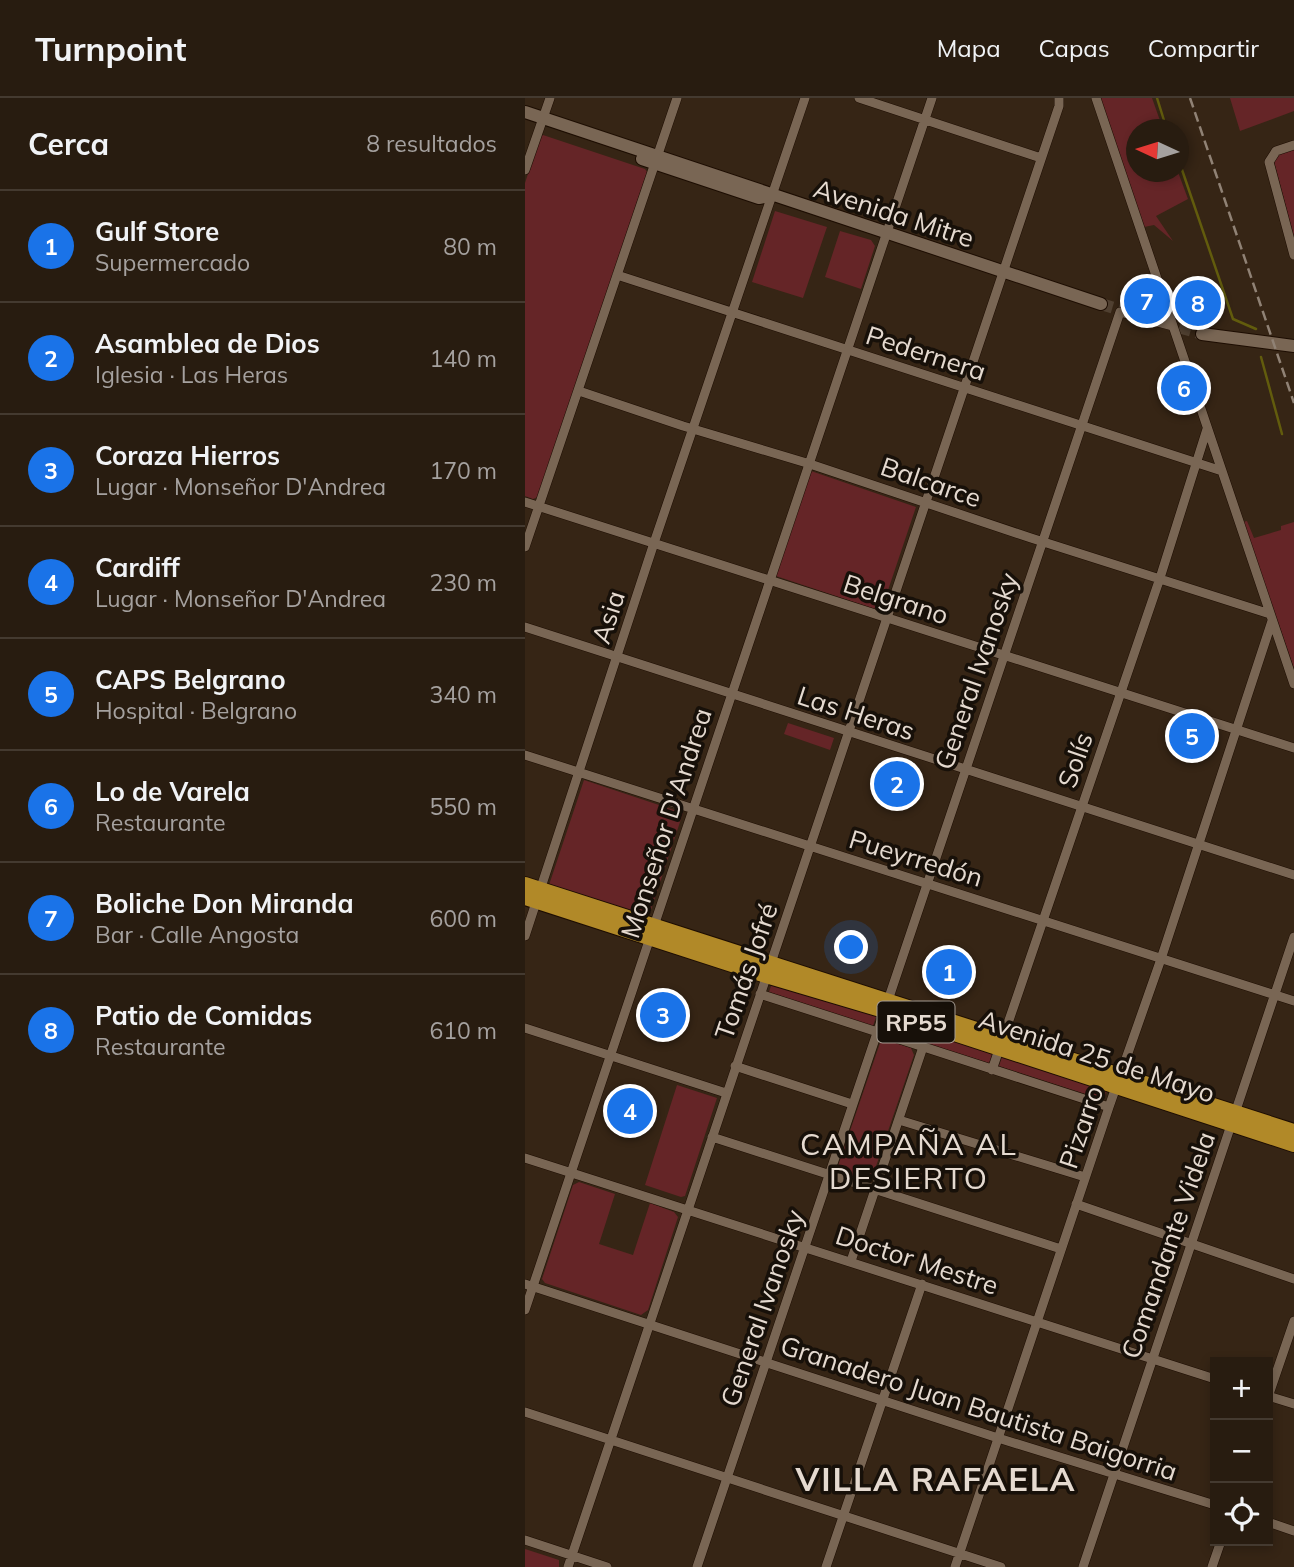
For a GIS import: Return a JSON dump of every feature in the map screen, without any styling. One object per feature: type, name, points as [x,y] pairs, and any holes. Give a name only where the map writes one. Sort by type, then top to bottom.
[{"type":"main road","name":"Avenida Mitre","points":[[525,112],[542,122],[657,160],[762,189],[772,196],[1101,304]]},
{"type":"main road","name":"Avenida Mitre","points":[[525,121],[542,122]]},
{"type":"main road","points":[[1202,334],[1294,346]]},
{"type":"main road","name":"Avenida 25 de Mayo","points":[[525,884],[534,896],[1119,1081],[1233,1119],[1294,1145]]},
{"type":"main road","name":"Avenida 25 de Mayo","points":[[1233,1119],[1294,1131]]},
{"type":"street","points":[[525,170],[550,98]]},
{"type":"street","points":[[525,547],[677,98]]},
{"type":"street","name":"Asia","points":[[525,936],[534,896],[578,773],[805,98]]},
{"type":"street","points":[[859,98],[1041,159]]},
{"type":"street","name":"Monseñor D'Andrea","points":[[525,1310],[529,1286],[611,1056],[933,98]]},
{"type":"street","name":"Tomás Jofré","points":[[568,1567],[1059,106],[1059,98]]},
{"type":"street","points":[[1096,98],[1294,684]]},
{"type":"street","points":[[1294,145],[1272,155],[1270,170],[1294,255]]},
{"type":"street","name":"Pedernera","points":[[617,275],[1222,471]]},
{"type":"street","name":"General Ivanosky","points":[[697,1567],[1120,312],[1172,326]]},
{"type":"street","name":"Balcarce","points":[[579,391],[1160,578],[1271,617]]},
{"type":"street","name":"Solís","points":[[992,1069],[1160,578],[1207,429]]},
{"type":"street","name":"Belgrano","points":[[525,502],[1294,748]]},
{"type":"street","name":"Pizarro","points":[[955,1567],[1108,1107],[1161,959],[1271,617]]},
{"type":"street","name":"Las Heras","points":[[525,626],[1294,876]]},
{"type":"street","name":"Pueyrredón","points":[[525,755],[1294,1001]]},
{"type":"street","name":"Comandante Videla","points":[[1083,1567],[1294,937]]},
{"type":"street","points":[[760,994],[1108,1107]]},
{"type":"street","points":[[525,1028],[726,1093]]},
{"type":"street","points":[[851,1261],[923,1047]]},
{"type":"street","points":[[735,1066],[852,1104]]},
{"type":"street","points":[[899,1120],[1085,1177]]},
{"type":"street","points":[[712,1138],[1062,1249]]},
{"type":"street","name":"Doctor Mestre","points":[[525,1158],[1210,1377]]},
{"type":"street","points":[[1076,1204],[1294,1279]]},
{"type":"street","points":[[826,1567],[922,1284]]},
{"type":"street","name":"Granadero Juan Bautista Baigorria","points":[[529,1286],[1113,1475],[1210,1504]]},
{"type":"street","points":[[1273,1382],[1294,1321]]},
{"type":"street","points":[[1273,1398],[1294,1404]]},
{"type":"street","points":[[525,1412],[1001,1567]]},
{"type":"street","points":[[1273,1524],[1294,1531]]},
{"type":"street","points":[[525,1540],[607,1567]]},
{"type":"street","points":[[1212,1567],[1219,1546]]},
{"type":"shaded area","points":[[1099,98],[1152,98],[1159,119],[1126,119],[1126,175]]},
{"type":"shaded area","points":[[1230,98],[1294,98],[1294,111],[1240,131]]},
{"type":"shaded area","points":[[543,135],[645,169],[647,172],[538,497],[533,499],[525,496],[525,183],[540,137]]},
{"type":"shaded area","points":[[1294,149],[1294,237],[1274,161],[1277,154]]},
{"type":"shaded area","points":[[1128,182],[1182,182],[1188,199],[1156,216],[1173,241],[1154,225],[1144,227]]},
{"type":"shaded area","points":[[775,211],[827,227],[803,298],[752,282]]},
{"type":"shaded area","points":[[840,231],[871,240],[875,246],[861,289],[825,277]]},
{"type":"shaded area","points":[[811,471],[916,507],[881,611],[776,576]]},
{"type":"shaded area","points":[[1247,521],[1254,538],[1281,530],[1281,526],[1294,522],[1294,668],[1243,522]]},
{"type":"shaded area","points":[[788,723],[834,738],[830,750],[784,734]]},
{"type":"shaded area","points":[[584,780],[683,813],[648,919],[549,885]]},
{"type":"shaded area","points":[[773,980],[877,1014],[873,1026],[769,992]]},
{"type":"shaded area","points":[[889,1017],[993,1051],[989,1063],[885,1030]]},
{"type":"shaded area","points":[[887,1040],[911,1048],[914,1055],[872,1178],[864,1180],[842,1172],[838,1166],[880,1043]]},
{"type":"shaded area","points":[[1003,1054],[1108,1087],[1104,1100],[999,1066]]},
{"type":"shaded area","points":[[677,1085],[717,1098],[685,1196],[681,1197],[645,1185]]},
{"type":"shaded area","points":[[579,1182],[615,1194],[599,1244],[633,1255],[650,1203],[674,1212],[678,1217],[648,1310],[641,1315],[545,1283],[542,1279],[573,1185]]},
{"type":"shaded area","points":[[525,1549],[559,1560],[559,1567],[525,1567]]},
{"type":"waterway","points":[[1157,98],[1164,119]]},
{"type":"waterway","points":[[1186,182],[1233,319],[1256,329]]},
{"type":"waterway","points":[[1261,357],[1282,434]]},
{"type":"tunnel","points":[[1101,304],[1131,313]]},
{"type":"tunnel","points":[[1162,322],[1202,334]]},
{"type":"railway","points":[[1190,98],[1294,403]]},
{"type":"place","name":"Boliche Don Miranda","points":[[1147,301]]},
{"type":"place","name":"Patio de Comidas","points":[[1198,303]]},
{"type":"place","name":"Lo de Varela","points":[[1184,388]]},
{"type":"place","name":"CAPS Belgrano","points":[[1192,736]]},
{"type":"place","name":"Asamblea de Dios","points":[[897,784]]},
{"type":"place","name":"Gulf Store","points":[[949,972]]},
{"type":"place","name":"Coraza Hierros","points":[[663,1015]]},
{"type":"place","name":"Cardiff","points":[[630,1111]]},
{"type":"district","name":"CAMPAÑA AL DESIERTO","points":[[909,1161]]},
{"type":"district","name":"VILLA RAFAELA","points":[[936,1478]]}]
